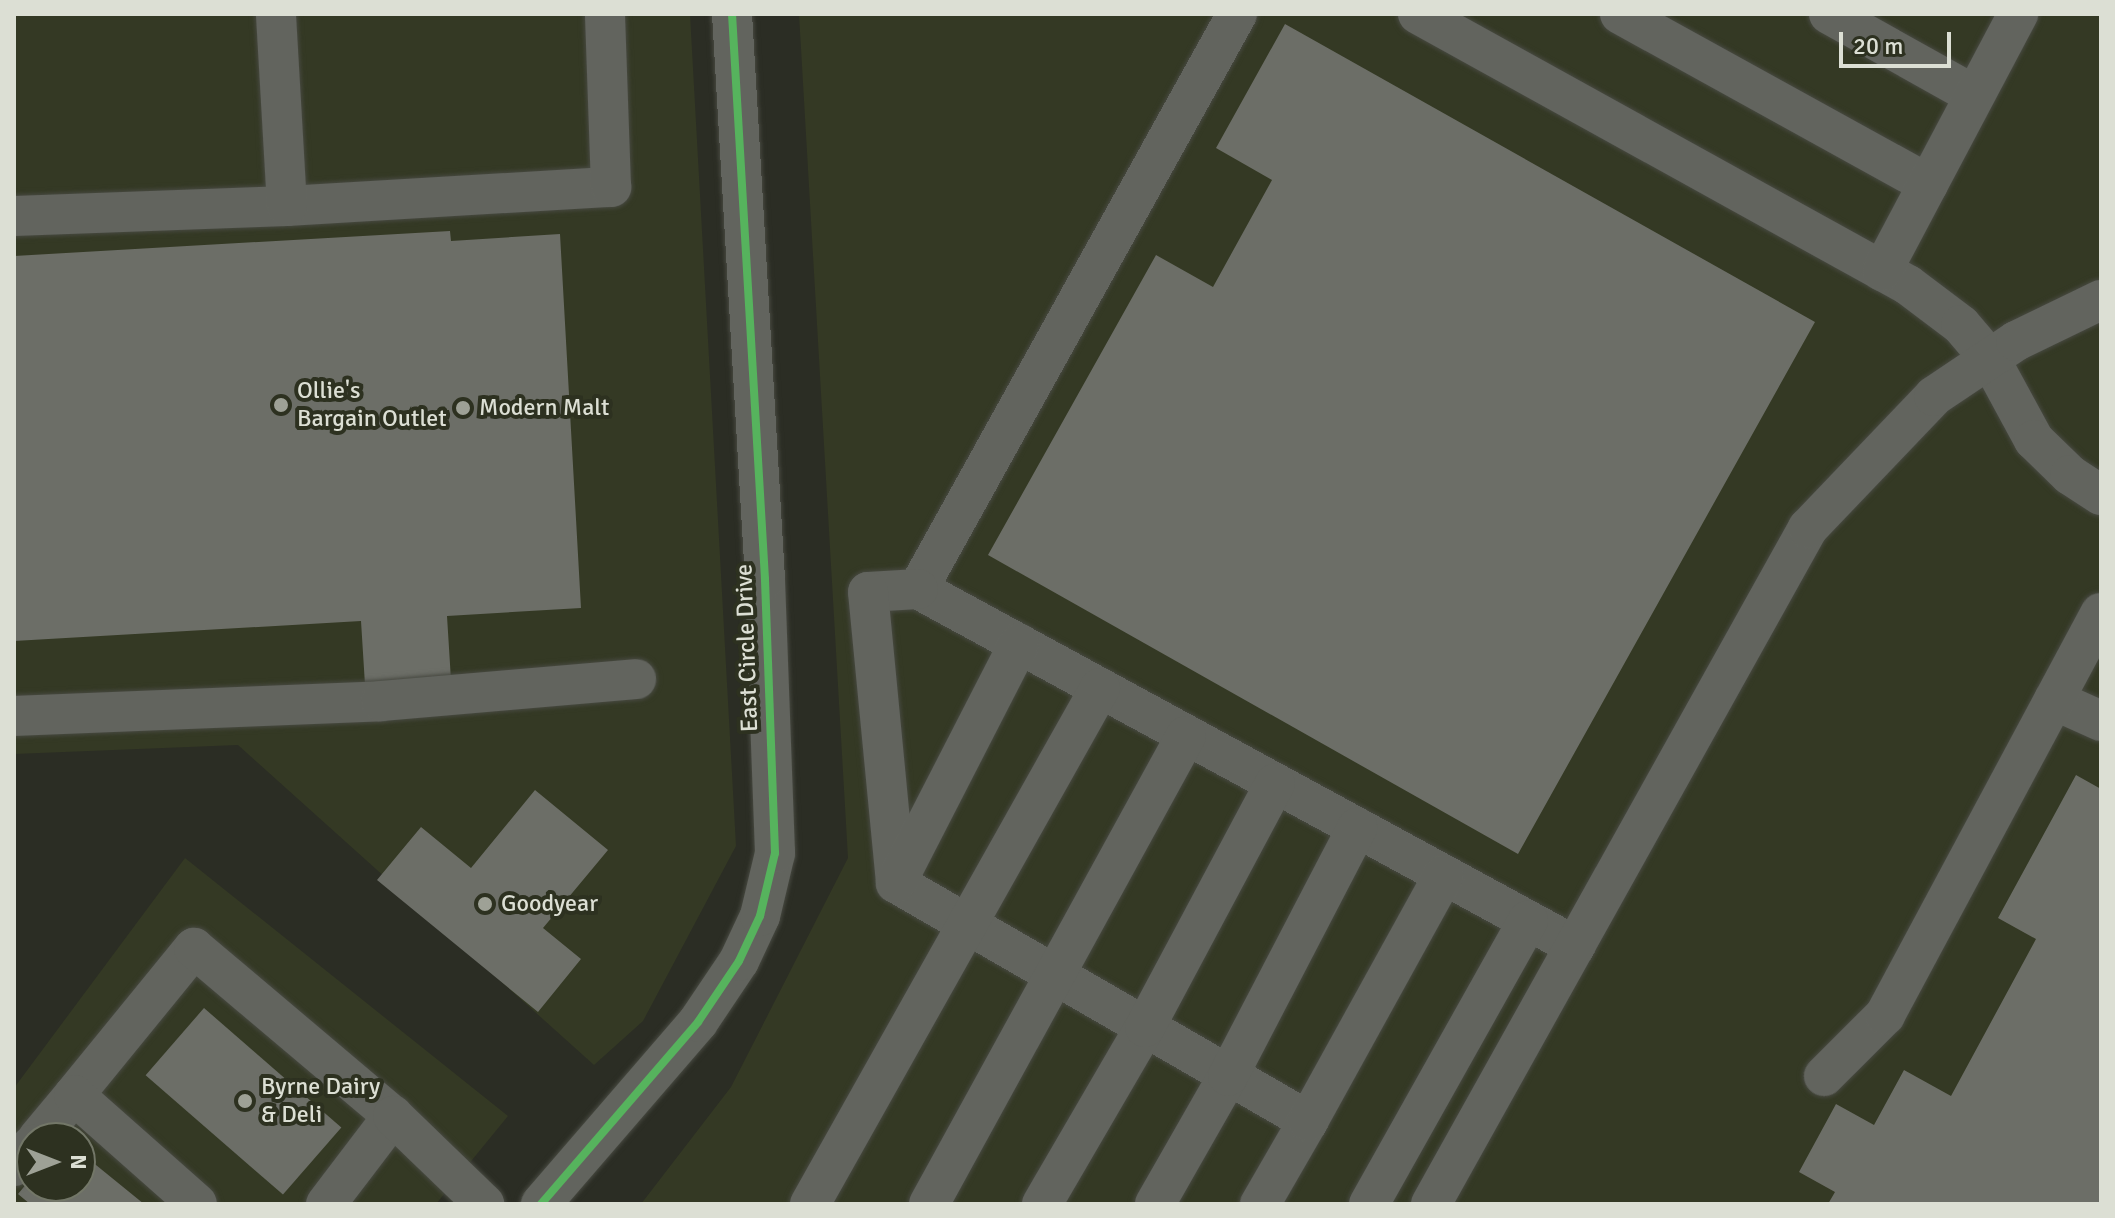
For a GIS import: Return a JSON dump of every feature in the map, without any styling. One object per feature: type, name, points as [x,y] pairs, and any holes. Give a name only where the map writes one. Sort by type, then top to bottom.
[{"type":"street","points":[[276,14],[287,206]]},
{"type":"street","points":[[14,216],[287,206],[611,187],[605,14]]},
{"type":"street","name":"East Circle Drive","points":[[541,1204],[698,1022],[739,961],[760,916],[775,853],[765,579],[732,14]]},
{"type":"street","points":[[918,589],[1237,14]]},
{"type":"street","points":[[1418,14],[1882,271],[1961,325],[1990,359],[2034,440],[2070,475],[2101,495]]},
{"type":"street","points":[[1620,14],[1928,184]]},
{"type":"street","points":[[1829,14],[1974,95]]},
{"type":"street","points":[[1882,271],[2018,14]]},
{"type":"street","points":[[1431,1204],[1808,528],[1934,396],[1990,359],[2101,300]]},
{"type":"street","points":[[896,883],[868,592],[918,589],[1575,946]]},
{"type":"street","points":[[1824,1076],[1885,1015],[2101,613]]},
{"type":"street","points":[[896,883],[1019,644]]},
{"type":"street","points":[[14,716],[381,701],[636,679]]},
{"type":"street","points":[[810,1204],[970,926],[1100,688]]},
{"type":"street","points":[[2054,700],[2101,721]]},
{"type":"street","points":[[929,1204],[1186,736]]},
{"type":"street","points":[[1042,1204],[1145,1027],[1275,784]]},
{"type":"street","points":[[1155,1204],[1228,1076],[1357,828]]},
{"type":"street","points":[[1260,1204],[1444,875]]},
{"type":"street","points":[[896,883],[1308,1121]]},
{"type":"street","points":[[1369,1204],[1528,921]]},
{"type":"street","points":[[51,1122],[194,948],[393,1116],[484,1204]]},
{"type":"street","points":[[74,1095],[197,1204]]},
{"type":"street","points":[[326,1204],[393,1116]]},
{"type":"shaded area","points":[[14,14],[690,14],[736,846],[643,1021],[594,1065],[238,745],[14,754]]},
{"type":"shaded area","points":[[799,14],[2101,14],[2101,1204],[641,1204],[731,1087],[848,858]]},
{"type":"shaded area","points":[[185,858],[508,1116],[436,1204],[14,1204],[14,1088]]},
{"type":"building","points":[[1285,24],[1815,322],[1518,854],[988,555],[1156,255],[1213,287],[1272,180],[1216,148]]},
{"type":"building","points":[[450,231],[451,241],[560,234],[581,608],[447,616],[451,680],[365,685],[361,621],[14,641],[14,256]]},
{"type":"building","points":[[2076,775],[2101,789],[2101,1204],[1828,1204],[1835,1192],[1799,1172],[1836,1104],[1874,1125],[1904,1070],[1951,1096],[2036,939],[1998,918]]},
{"type":"building","name":"Goodyear","points":[[535,790],[608,850],[543,928],[581,959],[538,1012],[377,880],[421,827],[471,868]]},
{"type":"building","name":"Byrne Dairy & Deli","points":[[204,1008],[341,1127],[283,1195],[146,1075]]},
{"type":"building","points":[[96,1165],[144,1204],[28,1202],[96,1202]]},
{"type":"cycle path","points":[[541,1204],[698,1022],[739,961],[760,916],[775,853],[765,579],[732,14]]},
{"type":"place","name":"Ollie's Bargain Outlet","points":[[281,405]]},
{"type":"place","name":"Modern Malt","points":[[463,408]]},
{"type":"place","name":"Goodyear","points":[[485,904]]},
{"type":"place","name":"Byrne Dairy & Deli","points":[[245,1101]]}]
